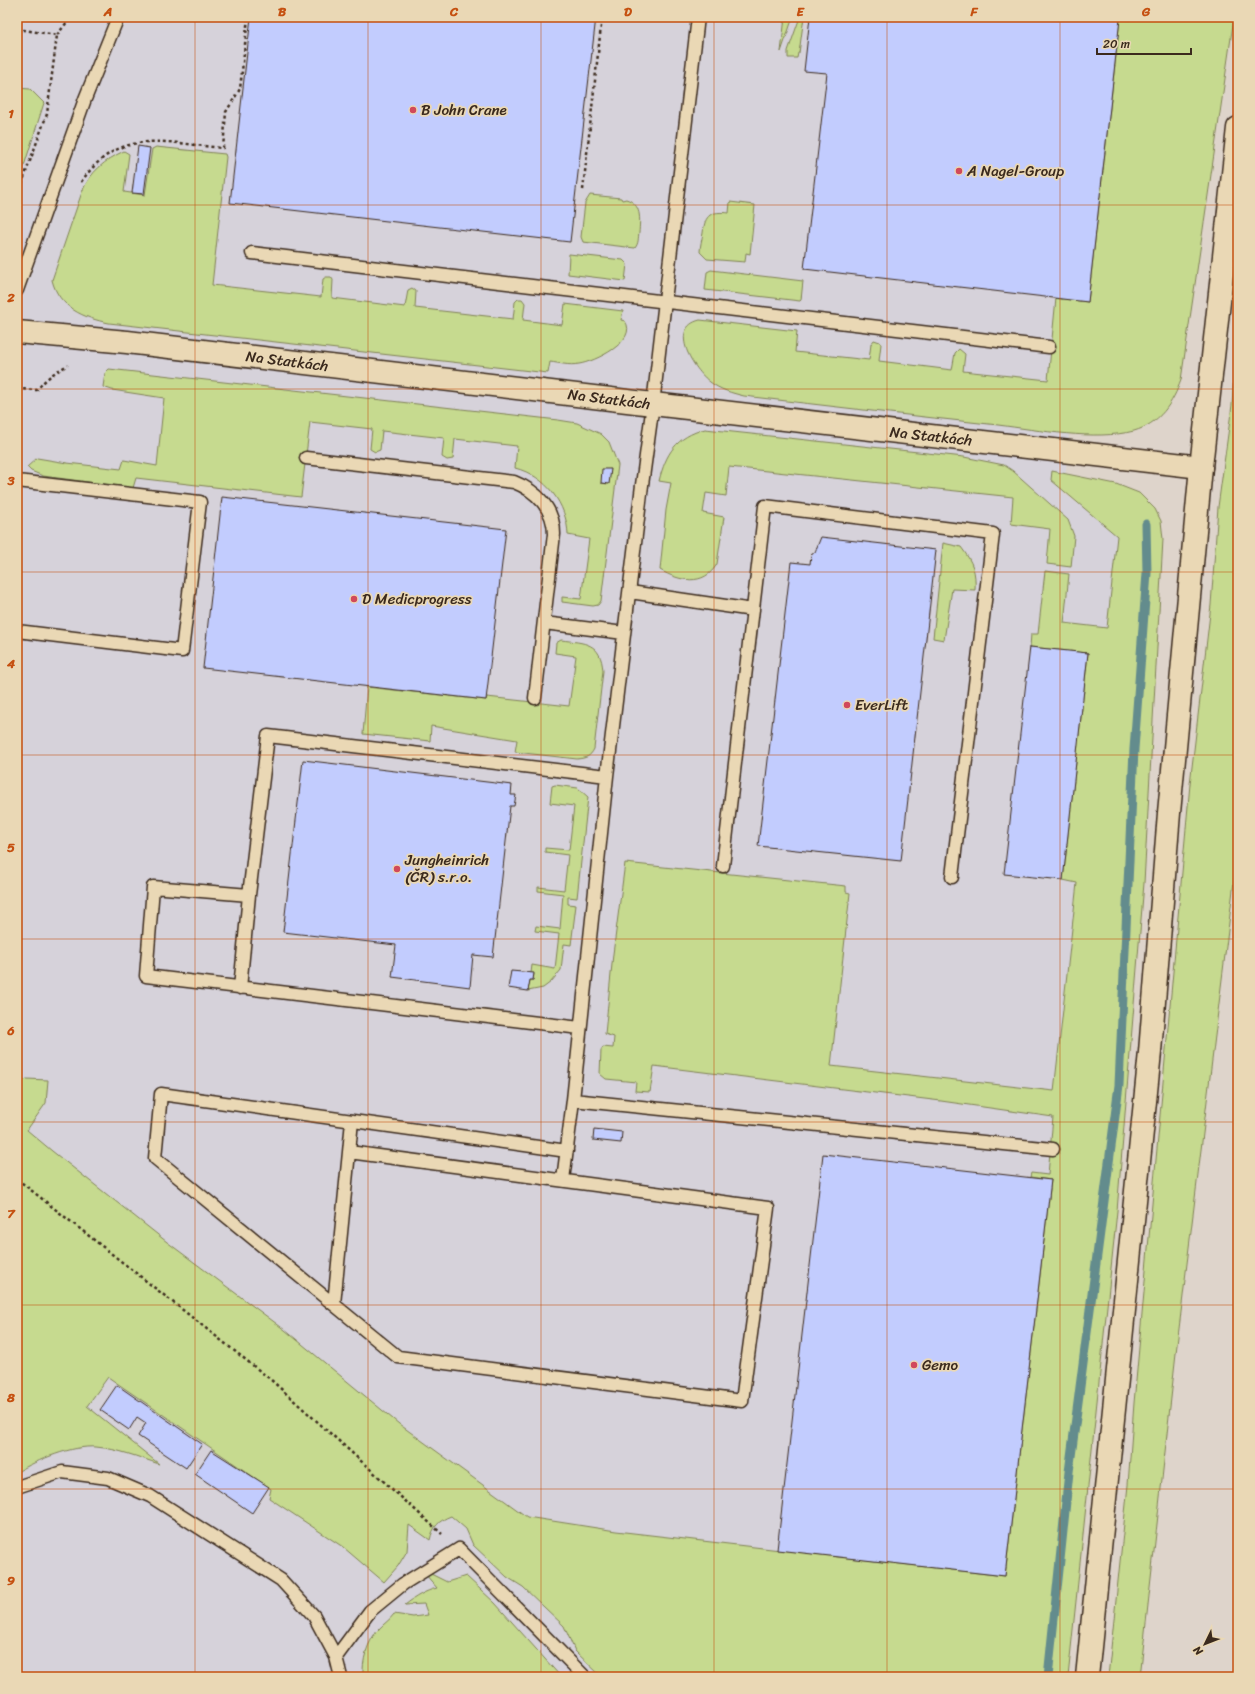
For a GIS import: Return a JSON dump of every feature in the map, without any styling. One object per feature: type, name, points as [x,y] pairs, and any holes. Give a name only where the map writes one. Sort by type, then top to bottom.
[{"type":"main road","points":[[1087,1677],[1150,1052],[1169,813],[1201,466],[1238,128]]},
{"type":"main road","name":"Na Statkách","points":[[17,332],[127,342],[653,404],[1201,466]]},
{"type":"lane","points":[[17,290],[85,99],[118,17]]},
{"type":"lane","points":[[563,1180],[573,1100],[607,776],[653,404],[698,17]]},
{"type":"lane","points":[[252,253],[1049,347]]},
{"type":"lane","points":[[306,458],[514,482],[531,490],[538,497],[551,514],[554,530],[535,698]]},
{"type":"lane","points":[[17,481],[200,502],[182,651],[17,631]]},
{"type":"lane","points":[[724,866],[765,506],[993,534],[952,877]]},
{"type":"lane","points":[[630,592],[753,610]]},
{"type":"lane","points":[[544,623],[624,632]]},
{"type":"lane","points":[[240,988],[248,895],[268,736],[607,776]]},
{"type":"lane","points":[[248,895],[153,887],[146,976],[580,1028]]},
{"type":"lane","points":[[349,1152],[768,1208],[742,1400],[398,1357],[155,1158],[161,1094],[567,1151]]},
{"type":"lane","points":[[573,1100],[1053,1149]]},
{"type":"lane","points":[[334,1304],[352,1121]]},
{"type":"lane","points":[[17,1487],[62,1472],[108,1478],[150,1496],[281,1580],[314,1616],[336,1657],[341,1677]]},
{"type":"lane","points":[[336,1657],[370,1611],[404,1584],[459,1549],[585,1677]]},
{"type":"path","points":[[17,197],[47,114],[57,35],[71,17]]},
{"type":"path","points":[[78,188],[90,169],[103,157],[116,149],[129,144],[144,142],[224,148],[226,112],[240,89],[248,17]]},
{"type":"path","points":[[583,190],[602,17]]},
{"type":"path","points":[[17,29],[57,35]]},
{"type":"path","points":[[17,389],[37,390]]},
{"type":"path","points":[[17,1179],[270,1379],[459,1549]]},
{"type":"shaded area","points":[[17,17],[1159,17],[1069,403],[1069,433],[1064,493],[1120,535],[1035,1677],[17,1677]]},
{"type":"green space","points":[[785,17],[793,17],[781,52]]},
{"type":"green space","points":[[800,17],[804,17],[799,53],[797,58],[788,58],[788,51]]},
{"type":"green space","points":[[1131,17],[1234,17],[1181,380],[1174,397],[1158,418],[1143,428],[1119,434],[1066,434],[744,396],[718,387],[710,382],[697,368],[691,359],[684,340],[685,331],[690,324],[700,320],[797,331],[795,352],[869,360],[871,344],[874,340],[880,342],[881,344],[879,361],[952,370],[955,353],[959,349],[965,354],[963,371],[1048,380],[1056,298],[1088,302],[1120,19],[1130,20]]},
{"type":"green space","points":[[17,88],[30,89],[44,103],[17,188]]},
{"type":"green space","points":[[156,147],[225,154],[226,157],[212,285],[321,297],[323,279],[326,277],[331,277],[333,280],[332,298],[405,307],[408,290],[412,288],[416,291],[415,308],[513,319],[515,302],[518,299],[522,299],[525,303],[523,320],[562,325],[565,304],[623,311],[621,320],[625,321],[628,329],[626,336],[621,343],[604,355],[586,362],[572,365],[550,362],[548,373],[109,323],[82,315],[67,305],[60,298],[55,290],[52,280],[85,185],[99,167],[124,151],[129,154],[124,192],[145,195],[152,149]]},
{"type":"green space","points":[[590,195],[621,198],[622,200],[626,199],[635,204],[639,213],[640,222],[638,240],[635,248],[583,242],[581,237],[585,203]]},
{"type":"green space","points":[[730,202],[755,205],[750,254],[746,253],[745,262],[707,259],[700,252],[707,218],[713,213],[729,213]]},
{"type":"green space","points":[[569,254],[623,260],[627,264],[625,281],[568,274]]},
{"type":"green space","points":[[711,270],[803,281],[801,300],[705,290],[707,272]]},
{"type":"green space","points":[[1236,344],[1238,345],[1238,849],[1176,1353],[1140,1677],[1108,1677],[1128,1485],[1134,1403],[1190,784],[1211,605],[1218,507],[1232,405]]},
{"type":"green space","points":[[109,369],[558,420],[577,423],[601,434],[609,442],[618,465],[601,601],[598,605],[593,606],[562,602],[562,597],[581,599],[589,539],[568,535],[564,513],[553,493],[536,477],[515,468],[517,446],[455,439],[453,459],[447,460],[442,457],[444,438],[382,431],[380,450],[375,452],[370,449],[372,429],[310,422],[301,497],[136,478],[133,488],[43,476],[31,471],[27,467],[37,458],[121,469],[124,460],[157,466],[164,398],[112,390],[103,387],[105,373]]},
{"type":"green space","points":[[705,429],[964,457],[1004,465],[1013,471],[1068,520],[1074,536],[1071,567],[1047,564],[1050,529],[1011,524],[1013,497],[729,467],[726,496],[706,493],[703,513],[724,517],[717,564],[712,571],[698,579],[683,579],[667,574],[660,570],[666,510],[671,483],[659,481],[665,462],[674,448],[695,432]]},
{"type":"green space","points":[[1052,471],[1116,484],[1139,493],[1155,509],[1161,521],[1163,539],[1144,883],[1117,1211],[1068,1677],[602,1677],[575,1651],[564,1626],[523,1587],[507,1577],[473,1545],[466,1529],[451,1516],[437,1525],[430,1540],[409,1525],[407,1551],[398,1566],[384,1582],[343,1547],[269,1498],[271,1489],[108,1377],[87,1406],[159,1464],[112,1450],[87,1447],[55,1454],[17,1472],[17,1083],[27,1079],[48,1080],[46,1103],[27,1130],[167,1242],[285,1330],[399,1424],[527,1517],[616,1531],[1005,1576],[1051,1180],[1030,1177],[1031,1173],[1048,1175],[1053,1117],[941,1101],[654,1066],[650,1092],[635,1091],[636,1082],[606,1079],[600,1074],[601,1050],[603,1047],[613,1048],[614,1037],[605,1034],[613,954],[625,863],[846,886],[846,892],[850,893],[831,1066],[1054,1091],[1077,883],[1063,880],[1088,653],[1030,647],[1031,634],[1038,634],[1045,571],[1069,574],[1064,623],[1107,628],[1117,536],[1051,480]]},
{"type":"green space","points":[[943,543],[961,547],[973,567],[975,583],[975,590],[952,589],[944,640],[933,638]]},
{"type":"green space","points":[[561,640],[584,643],[590,646],[599,654],[602,661],[603,671],[594,749],[587,757],[577,759],[515,752],[517,740],[431,726],[430,741],[363,734],[367,687],[486,700],[487,697],[569,706],[576,656],[555,653],[556,643]]},
{"type":"green space","points":[[555,785],[578,788],[588,797],[577,898],[568,897],[568,904],[576,905],[571,945],[564,944],[561,970],[551,982],[543,988],[528,991],[530,980],[533,980],[534,974],[531,973],[532,965],[555,969],[559,934],[535,931],[536,926],[560,929],[563,894],[538,891],[538,887],[564,890],[568,855],[545,852],[545,848],[569,850],[574,806],[550,803],[552,786]]},
{"type":"green space","points":[[427,1572],[447,1582],[466,1576],[495,1603],[561,1677],[363,1677],[364,1658],[368,1646],[378,1630],[394,1614],[413,1617],[428,1615],[424,1604],[405,1605],[420,1595],[437,1588],[426,1575]]},
{"type":"building","name":"B John Crane","points":[[251,17],[596,17],[570,242],[230,203]]},
{"type":"building","name":"A Nagel-Group","points":[[810,17],[1106,17],[1120,19],[1088,302],[804,269],[827,73],[804,71]]},
{"type":"building","points":[[138,146],[150,148],[144,194],[132,193]]},
{"type":"building","points":[[602,469],[611,469],[609,484],[601,483]]},
{"type":"building","name":"D Medicprogress","points":[[222,497],[506,529],[486,700],[203,668]]},
{"type":"building","name":"EverLift","points":[[821,537],[936,550],[901,861],[758,846],[791,562],[810,564],[811,555],[815,552]]},
{"type":"building","points":[[1030,647],[1088,653],[1063,880],[1004,874]]},
{"type":"building","name":"Jungheinrich (ČR) s.r.o.","points":[[303,760],[512,785],[511,795],[516,795],[514,806],[510,806],[493,957],[473,955],[470,987],[392,977],[396,945],[283,932]]},
{"type":"building","points":[[511,971],[534,973],[533,980],[530,980],[528,991],[508,988]]},
{"type":"building","points":[[594,1129],[622,1132],[621,1143],[593,1140]]},
{"type":"building","name":"Gemo","points":[[823,1154],[1051,1180],[1005,1576],[777,1550]]},
{"type":"building","points":[[117,1385],[202,1444],[186,1468],[138,1436],[146,1423],[137,1417],[129,1430],[100,1410]]},
{"type":"building","points":[[211,1450],[269,1487],[252,1513],[195,1474]]},
{"type":"waterway","points":[[1048,1677],[1069,1472],[1119,1085],[1134,749],[1147,573],[1146,524]]},
{"type":"place","name":"B John Crane","points":[[413,110]]},
{"type":"place","name":"A Nagel-Group","points":[[959,171]]},
{"type":"place","name":"D Medicprogress","points":[[354,599]]},
{"type":"place","name":"EverLift","points":[[847,705]]},
{"type":"place","name":"Jungheinrich (ČR) s.r.o.","points":[[397,869]]},
{"type":"place","name":"Gemo","points":[[914,1365]]}]
